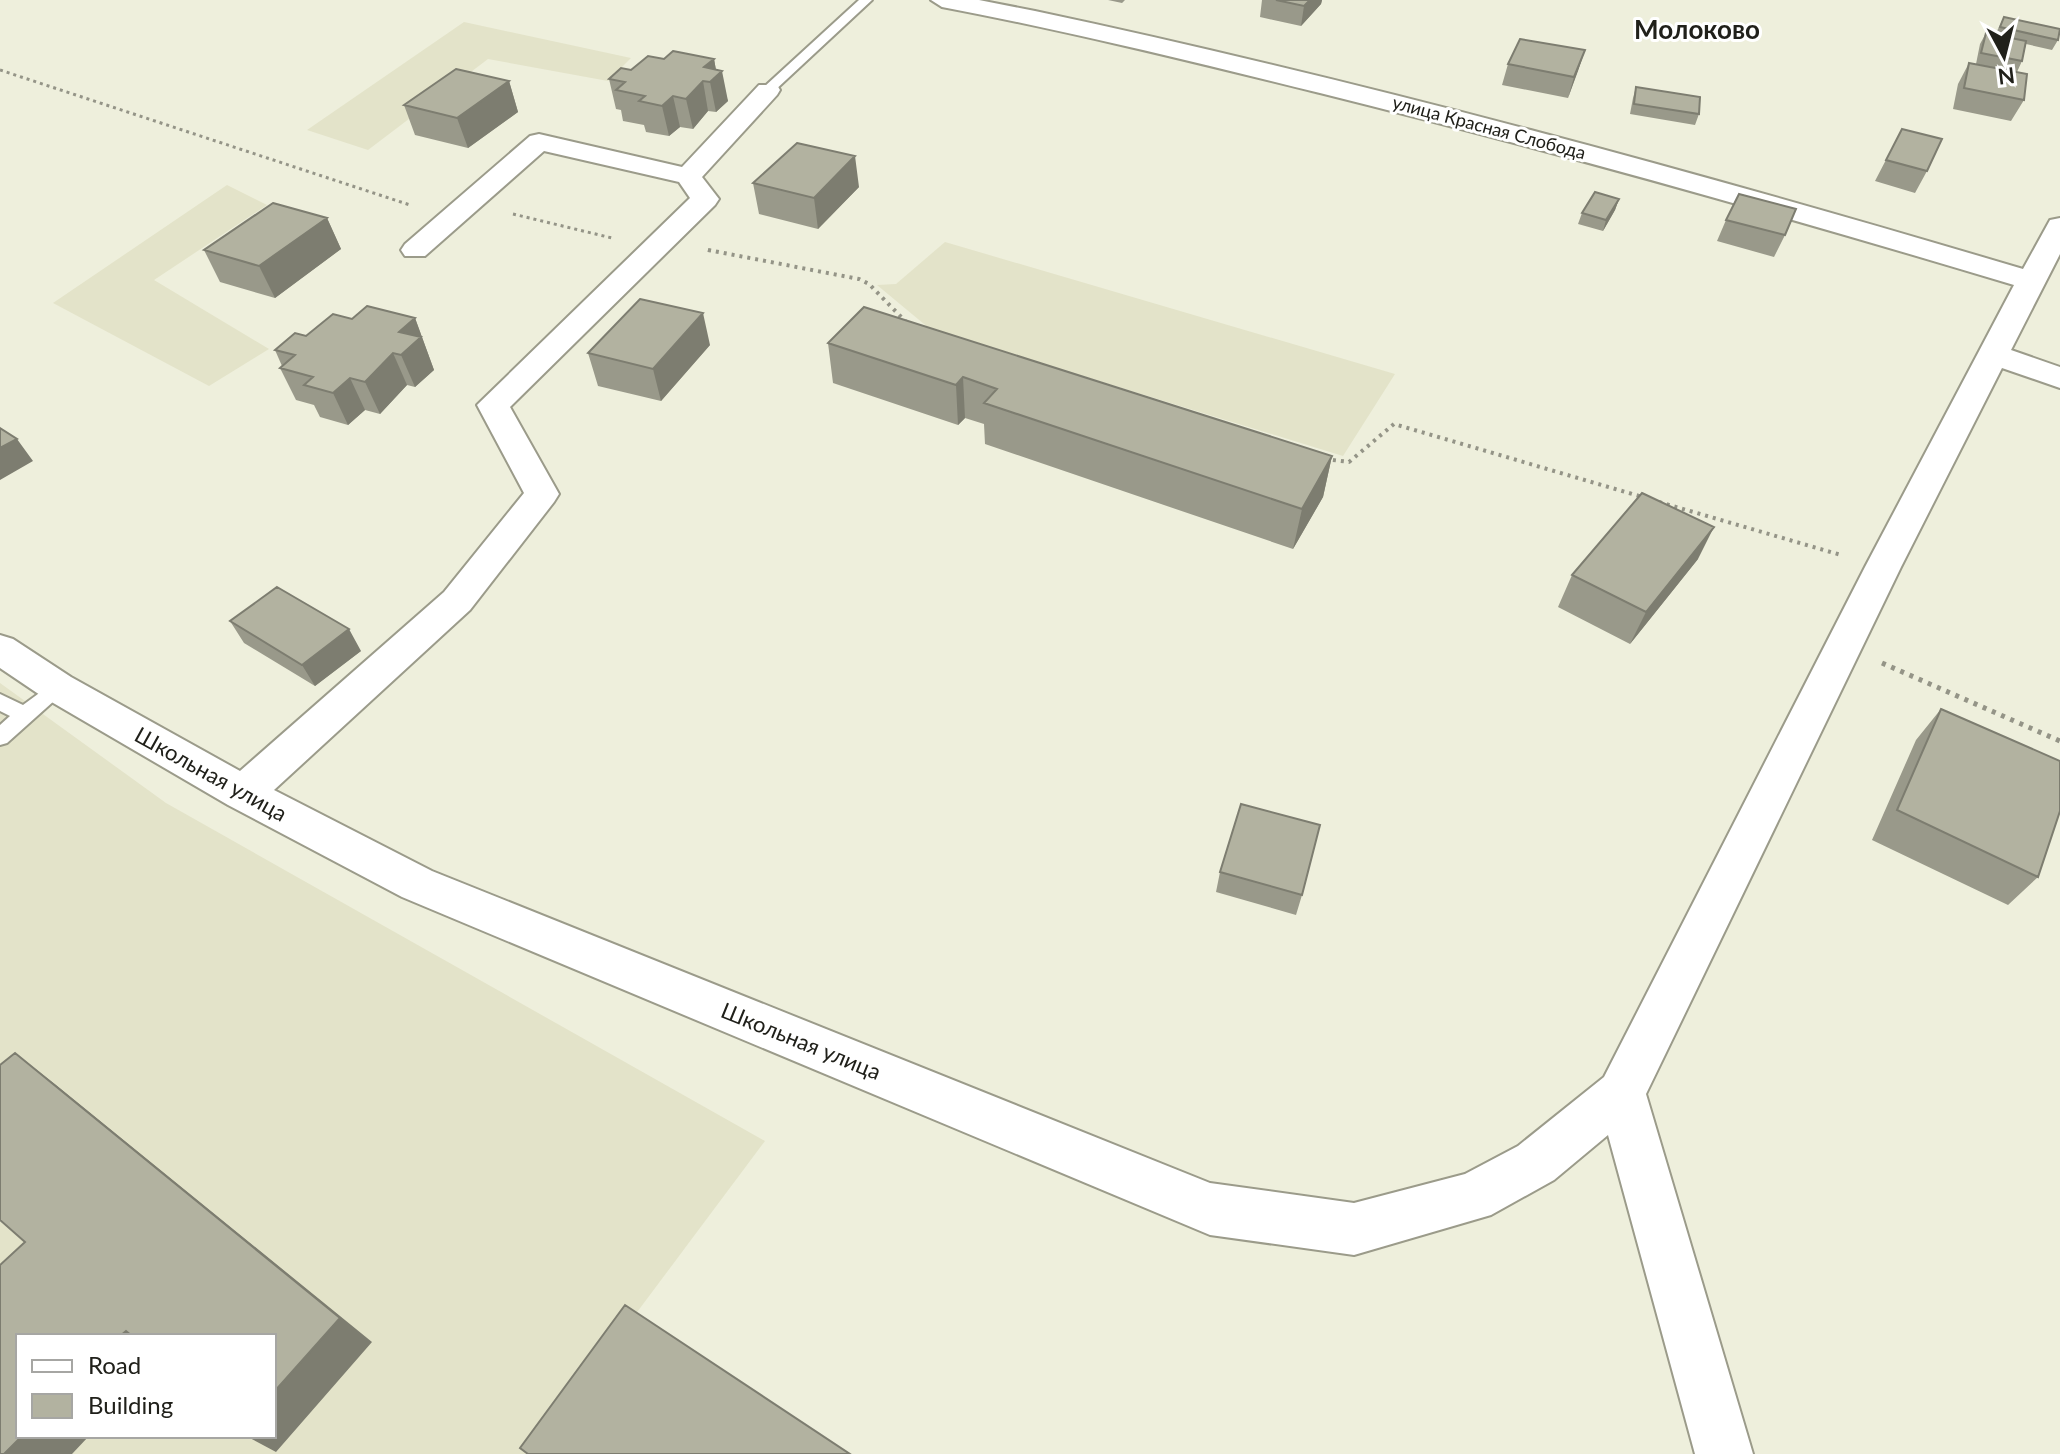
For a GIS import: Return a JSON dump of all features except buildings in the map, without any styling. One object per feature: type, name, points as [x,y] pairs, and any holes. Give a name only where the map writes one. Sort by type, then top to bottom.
[{"type":"street","name":"улица Красная Слобода","points":[[942,0],[972,2],[1480,124],[1890,238],[2031,281]]},
{"type":"street","points":[[688,176],[768,90]]},
{"type":"street","points":[[243,793],[457,601],[542,494],[493,405],[705,199],[688,176],[539,142],[415,250]]},
{"type":"street","points":[[1724,1454],[1621,1093],[1883,567],[1996,355],[2060,226]]},
{"type":"street","points":[[1996,355],[2060,378]]},
{"type":"street","name":"Школьная улица","points":[[0,649],[41,701],[243,793],[417,884],[1210,1209],[1354,1229],[1473,1197],[1536,1163],[1621,1093]]},
{"type":"lane","points":[[768,90],[866,0]]},
{"type":"lane","points":[[0,702],[41,701]]},
{"type":"lane","points":[[0,737],[41,701]]},
{"type":"path","points":[[0,70],[460,211],[655,249],[708,250],[859,279],[869,284],[915,331]]},
{"type":"path","points":[[1324,458],[1349,462],[1394,424],[1883,567]]},
{"type":"path","points":[[1844,646],[2060,741]]},
{"type":"shaded area","points":[[464,22],[631,58],[608,81],[488,59],[368,150],[307,130]]},
{"type":"shaded area","points":[[227,185],[267,205],[154,280],[269,349],[209,386],[53,303]]},
{"type":"shaded area","points":[[945,242],[1395,374],[1343,456],[930,329],[877,285],[896,284]]},
{"type":"shaded area","points":[[0,683],[166,803],[765,1141],[531,1454],[0,1454]]},
{"type":"district","name":"Молоково","points":[[1697,30]]}]
